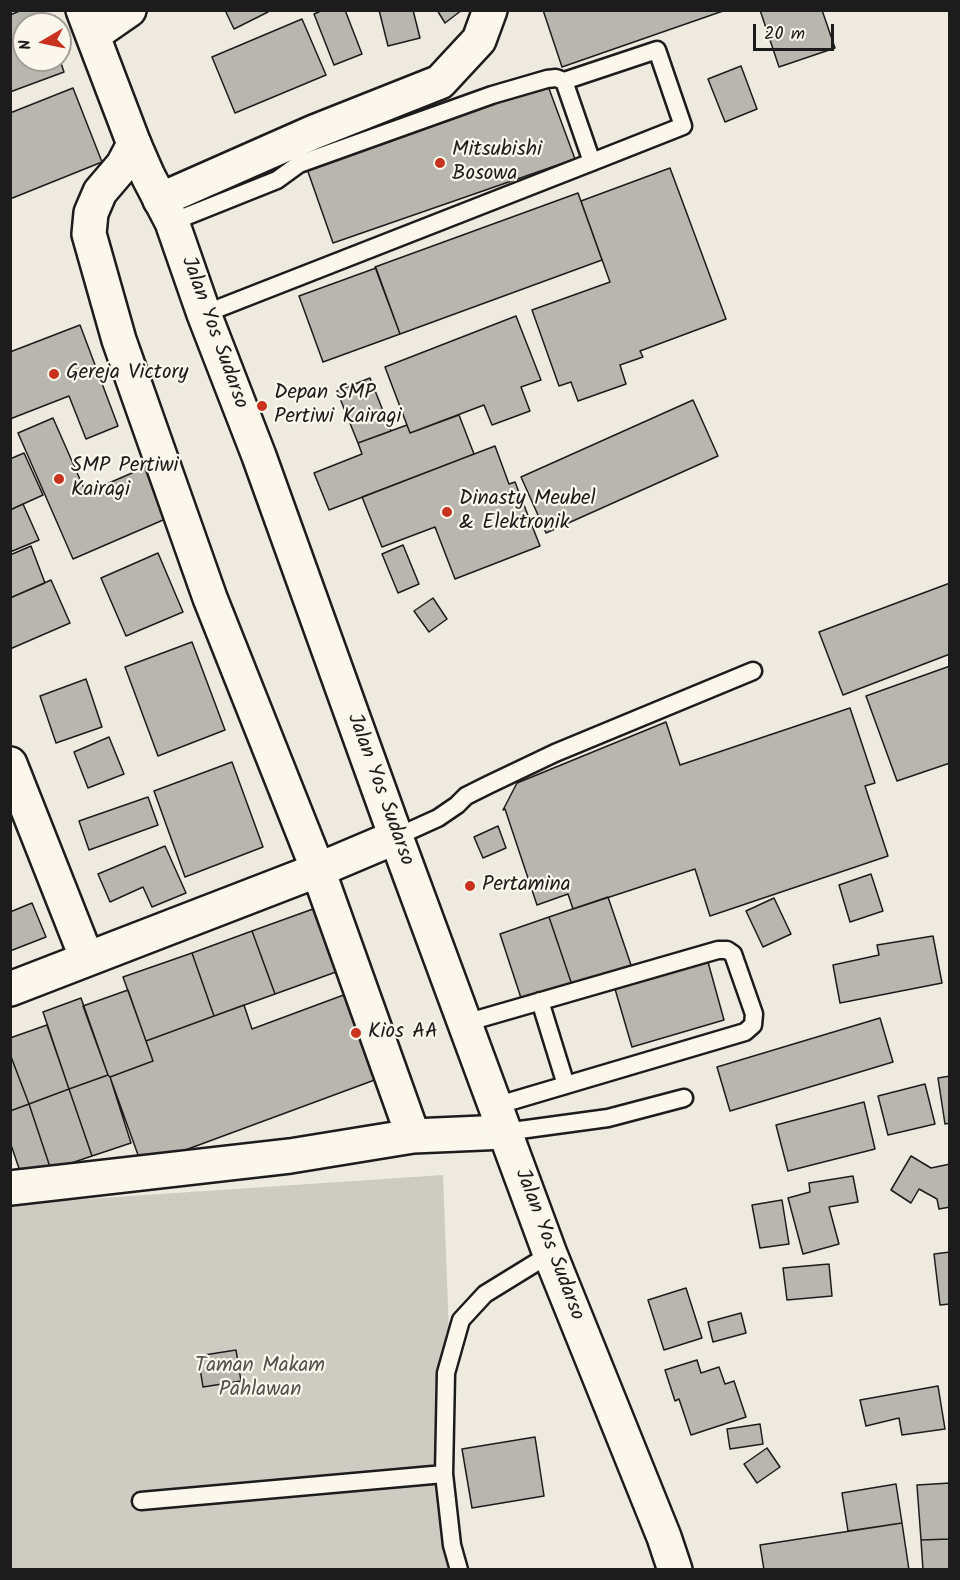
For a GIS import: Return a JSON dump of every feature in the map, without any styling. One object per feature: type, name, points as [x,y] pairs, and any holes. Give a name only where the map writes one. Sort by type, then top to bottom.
[{"type":"main road","points":[[88,23],[129,10]]},
{"type":"main road","points":[[166,211],[314,132],[440,82],[480,40],[490,10]]},
{"type":"main road","name":"Jalan Yos Sudarso","points":[[88,23],[134,144],[166,211],[259,456],[396,837],[550,1254],[675,1569]]},
{"type":"main road","points":[[134,144],[123,165],[100,192],[91,213],[89,234],[118,340],[210,598],[318,870],[413,1136]]},
{"type":"main road","points":[[10,764],[87,959]]},
{"type":"main road","points":[[10,989],[318,870],[396,837]]},
{"type":"main road","points":[[10,1188],[290,1156],[500,1119]]},
{"type":"lane","points":[[166,211],[277,180],[299,164],[492,95],[547,79],[556,78],[564,81],[657,50],[683,126],[204,314]]},
{"type":"lane","points":[[564,81],[592,162]]},
{"type":"lane","points":[[396,837],[438,818],[466,796],[488,784],[753,671]]},
{"type":"lane","points":[[465,1023],[540,1001],[672,968],[718,950],[727,950],[733,954],[754,1014],[753,1025],[745,1032],[566,1085],[500,1119]]},
{"type":"lane","points":[[540,1001],[566,1085]]},
{"type":"lane","points":[[692,1029],[698,1046]]},
{"type":"lane","points":[[500,1119],[608,1118],[684,1098]]},
{"type":"lane","points":[[459,1569],[452,1545],[444,1474],[446,1372],[461,1320],[485,1294],[550,1254]]},
{"type":"lane","points":[[141,1501],[444,1474]]},
{"type":"green space","name":"Taman Makam Pahlawan","points":[[443,1175],[458,1569],[11,1570],[11,1204]]},
{"type":"building","points":[[41,10],[42,12],[17,12]]},
{"type":"building","points":[[225,10],[268,10],[268,12],[234,29]]},
{"type":"building","points":[[323,10],[345,10],[362,54],[334,65],[314,14]]},
{"type":"building","points":[[379,10],[413,10],[420,38],[388,46]]},
{"type":"building","points":[[437,10],[462,10],[445,23]]},
{"type":"building","points":[[543,10],[723,10],[723,11],[562,67]]},
{"type":"building","points":[[760,10],[822,10],[835,48],[779,67]]},
{"type":"building","points":[[12,14],[12,72],[64,72],[10,92],[10,15]]},
{"type":"building","points":[[302,19],[326,75],[235,113],[212,57]]},
{"type":"building","points":[[741,66],[757,109],[725,122],[708,79]]},
{"type":"building","name":"Mitsubishi Bosowa","points":[[548,86],[575,159],[333,243],[306,166]]},
{"type":"building","points":[[73,88],[102,162],[10,199],[10,113]]},
{"type":"building","points":[[670,168],[726,319],[640,351],[643,357],[620,365],[626,384],[578,401],[571,382],[559,386],[532,310],[610,282],[581,201]]},
{"type":"building","points":[[578,193],[602,260],[400,334],[375,267]]},
{"type":"building","points":[[376,268],[400,334],[323,362],[299,296]]},
{"type":"building","points":[[516,316],[541,380],[521,387],[530,411],[492,425],[484,405],[410,433],[385,367]]},
{"type":"building","name":"Gereja Victory","points":[[80,325],[118,426],[86,439],[69,396],[10,419],[10,352]]},
{"type":"building","points":[[370,378],[391,431],[358,443],[337,391]]},
{"type":"building","points":[[693,400],[718,456],[546,533],[521,477]]},
{"type":"building","points":[[459,415],[474,454],[329,510],[314,473],[362,454],[358,443],[407,425],[410,433]]},
{"type":"building","name":"SMP Pertiwi Kairagi","points":[[53,418],[86,493],[148,466],[170,517],[73,559],[18,433]]},
{"type":"building","name":"Dinasty Meubel & Elektronik","points":[[495,446],[509,484],[515,482],[540,546],[455,579],[435,527],[382,547],[362,497]]},
{"type":"building","points":[[24,453],[43,495],[10,510],[10,459]]},
{"type":"building","points":[[23,504],[39,540],[10,552],[10,510]]},
{"type":"building","points":[[403,545],[419,584],[398,593],[382,554]]},
{"type":"building","points":[[31,546],[45,583],[10,598],[10,555]]},
{"type":"building","points":[[158,553],[183,612],[126,636],[101,578]]},
{"type":"building","points":[[51,580],[70,623],[10,649],[10,598]]},
{"type":"building","points":[[950,583],[950,654],[843,695],[819,632]]},
{"type":"building","points":[[433,598],[447,619],[429,632],[414,611]]},
{"type":"building","points":[[192,642],[225,730],[158,756],[125,667]]},
{"type":"building","points":[[950,666],[950,763],[897,781],[866,696]]},
{"type":"building","points":[[86,679],[102,727],[56,743],[40,696]]},
{"type":"building","points":[[850,708],[875,783],[865,786],[888,856],[710,916],[695,869],[573,909],[568,894],[537,905],[505,809],[503,810],[517,783],[666,722],[680,765]]},
{"type":"building","points":[[109,737],[124,774],[88,788],[74,752]]},
{"type":"building","points":[[232,762],[263,847],[185,877],[154,791]]},
{"type":"building","points":[[148,797],[158,825],[89,850],[79,821]]},
{"type":"building","points":[[498,826],[506,848],[483,858],[474,837]]},
{"type":"building","points":[[165,846],[186,893],[152,907],[143,887],[110,902],[98,874]]},
{"type":"building","points":[[871,874],[883,911],[850,922],[839,885]]},
{"type":"building","points":[[608,897],[631,965],[572,985],[549,917]]},
{"type":"building","points":[[774,898],[791,934],[763,947],[746,911]]},
{"type":"building","points":[[32,903],[46,937],[10,951],[10,912]]},
{"type":"building","points":[[324,905],[347,968],[275,994],[252,931]]},
{"type":"building","points":[[549,917],[572,985],[522,1001],[500,934]]},
{"type":"building","points":[[252,931],[275,994],[214,1016],[192,953]]},
{"type":"building","points":[[933,936],[942,983],[840,1003],[833,965],[879,955],[877,945]]},
{"type":"building","points":[[192,953],[214,1016],[146,1041],[123,977]]},
{"type":"building","points":[[708,962],[724,1020],[632,1047],[615,989]]},
{"type":"building","points":[[128,990],[153,1061],[110,1077],[83,1006]]},
{"type":"building","points":[[349,993],[380,1078],[142,1166],[110,1077],[153,1061],[146,1041],[244,1005],[252,1029]]},
{"type":"building","points":[[81,998],[108,1075],[69,1089],[43,1012]]},
{"type":"building","points":[[880,1018],[893,1062],[730,1111],[717,1067]]},
{"type":"building","points":[[47,1025],[69,1089],[29,1104],[10,1054],[10,1038]]},
{"type":"building","points":[[10,1054],[29,1104],[10,1111]]},
{"type":"building","points":[[108,1075],[131,1143],[92,1156],[69,1089]]},
{"type":"building","points":[[950,1076],[950,1123],[945,1124],[938,1078]]},
{"type":"building","points":[[925,1084],[935,1124],[888,1135],[878,1096]]},
{"type":"building","points":[[69,1089],[92,1156],[51,1170],[29,1104]]},
{"type":"building","points":[[864,1102],[875,1149],[788,1171],[776,1125]]},
{"type":"building","points":[[29,1104],[51,1170],[23,1180],[10,1142],[10,1111]]},
{"type":"building","points":[[911,1156],[931,1168],[950,1164],[950,1207],[939,1209],[937,1199],[919,1189],[911,1203],[891,1190]]},
{"type":"building","points":[[853,1176],[858,1202],[829,1207],[839,1244],[803,1254],[788,1198],[810,1192],[809,1183]]},
{"type":"building","points":[[782,1200],[789,1244],[760,1248],[752,1205]]},
{"type":"building","points":[[950,1252],[950,1304],[940,1305],[934,1254]]},
{"type":"building","points":[[829,1264],[832,1296],[787,1300],[783,1268]]},
{"type":"building","points":[[686,1288],[702,1338],[664,1350],[648,1300]]},
{"type":"building","points":[[741,1313],[746,1333],[713,1342],[708,1322]]},
{"type":"building","points":[[236,1350],[241,1381],[203,1387],[198,1356]]},
{"type":"building","points":[[697,1360],[701,1373],[719,1367],[725,1384],[734,1381],[746,1417],[691,1435],[679,1399],[675,1401],[665,1370]]},
{"type":"building","points":[[938,1386],[945,1429],[902,1435],[899,1418],[866,1426],[860,1400]]},
{"type":"building","points":[[760,1424],[763,1444],[730,1449],[727,1429]]},
{"type":"building","points":[[535,1437],[544,1496],[472,1508],[462,1449]]},
{"type":"building","points":[[767,1448],[780,1467],[757,1483],[744,1464]]},
{"type":"building","points":[[950,1483],[950,1539],[921,1540],[917,1485]]},
{"type":"building","points":[[896,1484],[902,1523],[848,1531],[842,1493]]},
{"type":"building","points":[[902,1523],[909,1570],[764,1570],[760,1545]]},
{"type":"building","points":[[950,1539],[950,1570],[923,1570],[921,1540]]},
{"type":"place","name":"Mitsubishi Bosowa","points":[[440,163]]},
{"type":"place","name":"Gereja Victory","points":[[54,374]]},
{"type":"place","name":"Depan SMP Pertiwi Kairagi","points":[[262,406]]},
{"type":"place","name":"SMP Pertiwi Kairagi","points":[[59,479]]},
{"type":"place","name":"Dinasty Meubel & Elektronik","points":[[447,512]]},
{"type":"place","name":"Pertamina","points":[[470,886]]},
{"type":"place","name":"Kios AA","points":[[356,1033]]}]
